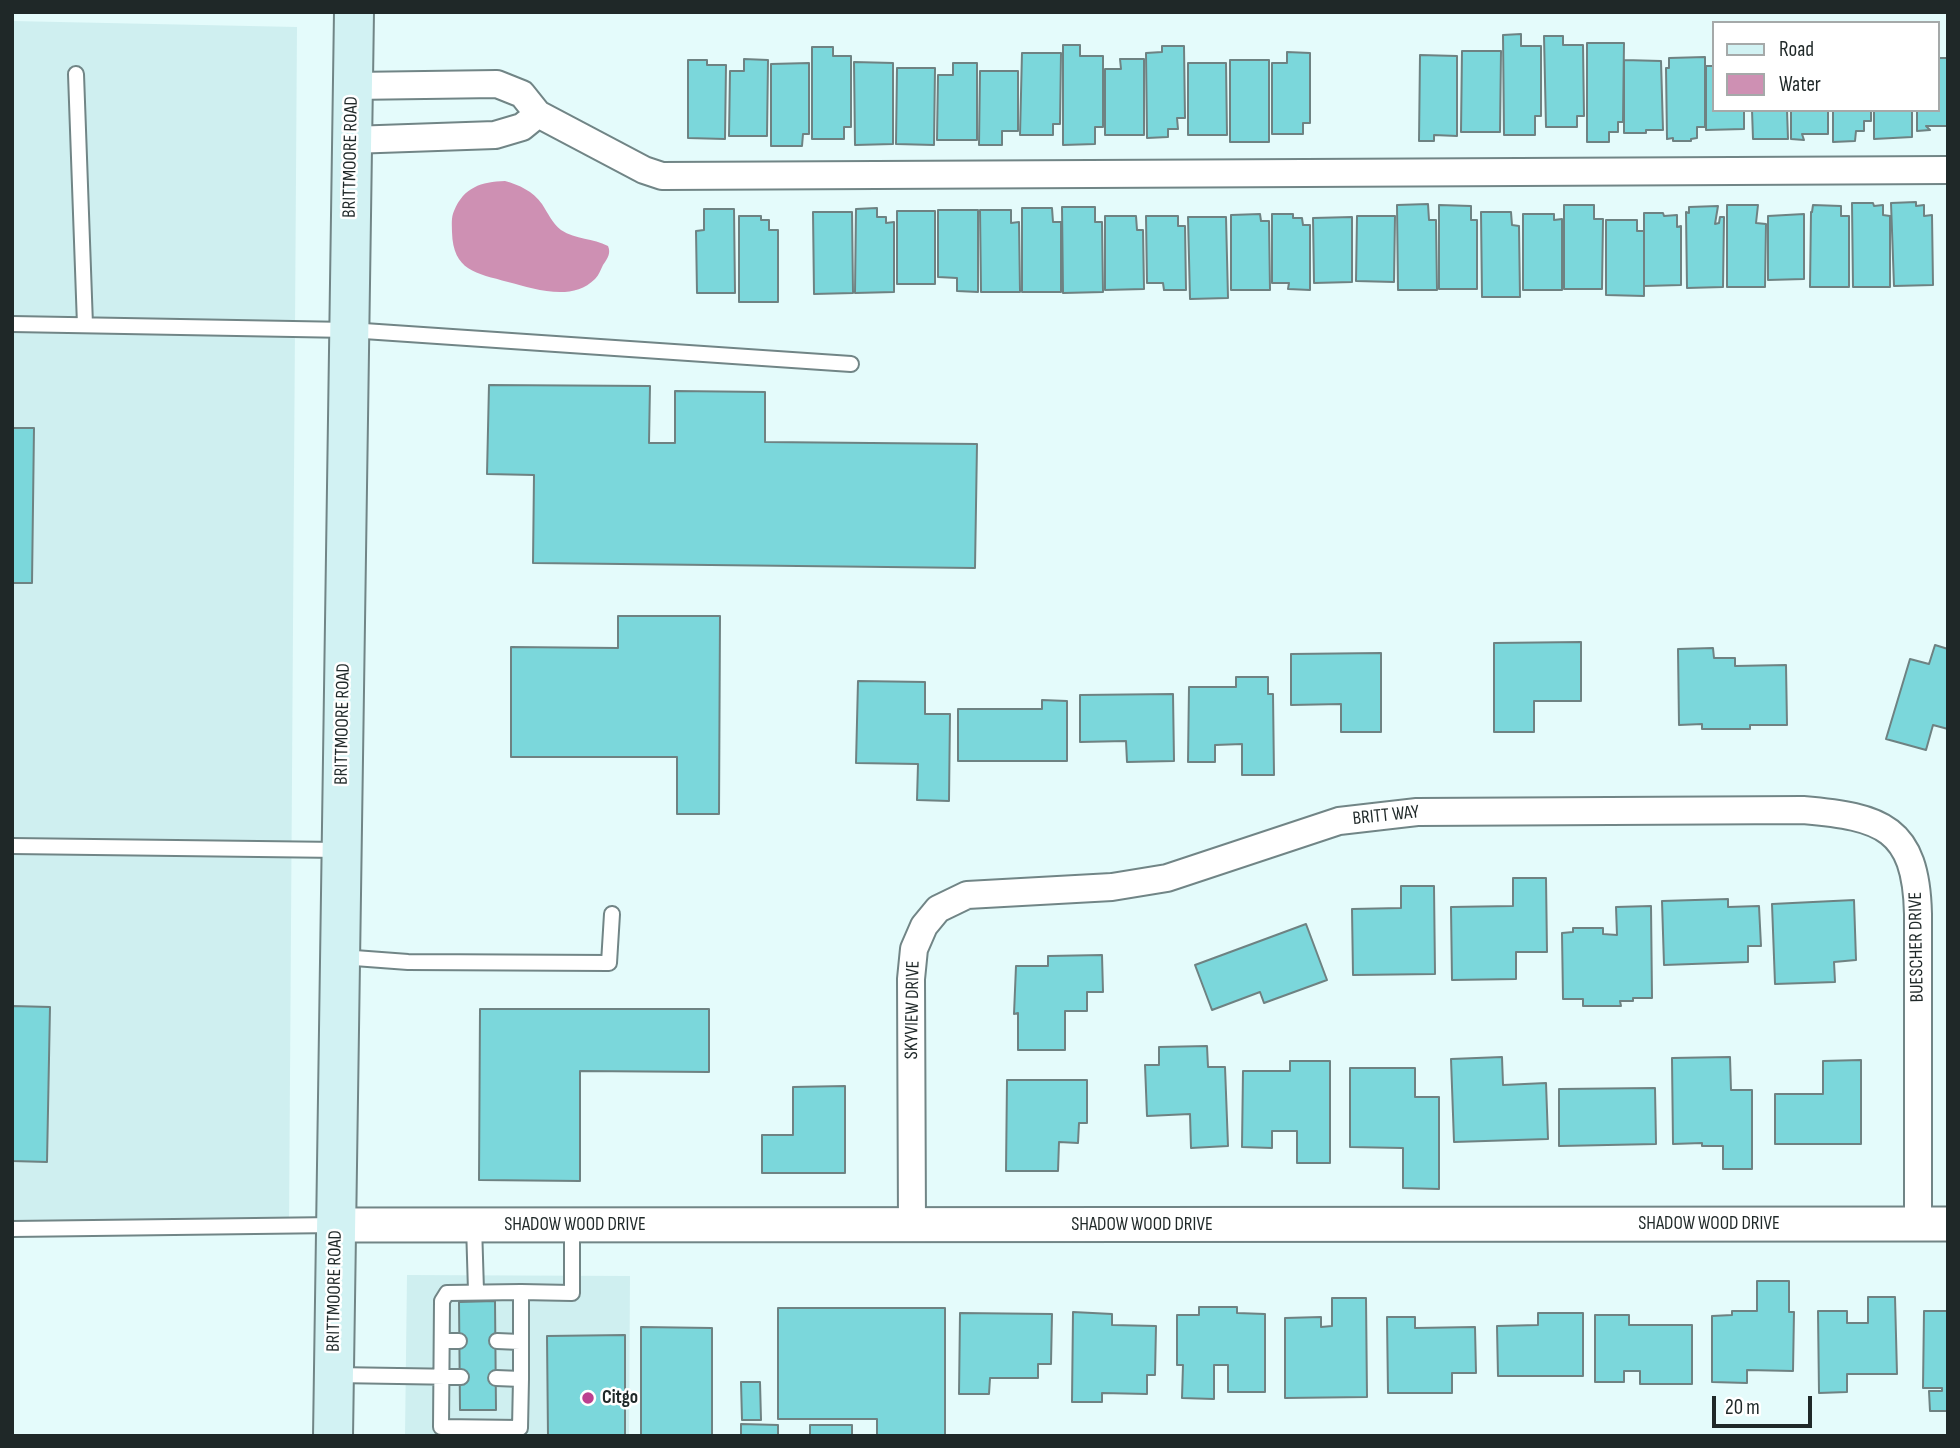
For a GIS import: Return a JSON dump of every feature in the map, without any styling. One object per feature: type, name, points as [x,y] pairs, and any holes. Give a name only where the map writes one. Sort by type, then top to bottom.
[{"type":"main road","name":"BRITTMOORE ROAD","points":[[333,1436],[354,12]]},
{"type":"street","points":[[352,86],[497,84],[522,93],[538,114],[644,170],[662,176],[1948,170]]},
{"type":"street","points":[[351,140],[495,135],[522,127],[538,114]]},
{"type":"street","name":"BUESCHER DRIVE","points":[[1741,811],[1803,810],[1841,813],[1873,821],[1892,833],[1906,850],[1914,869],[1919,914],[1933,1224]]},
{"type":"street","name":"BRITT WAY","points":[[1042,891],[1112,887],[1167,878],[1339,821],[1404,814],[1741,811]]},
{"type":"street","name":"SKYVIEW DRIVE","points":[[912,1225],[911,979],[914,949],[924,926],[938,909],[967,895],[1042,891]]},
{"type":"street","name":"SHADOW WOOD DRIVE","points":[[336,1225],[1933,1224]]},
{"type":"lane","points":[[76,74],[85,325]]},
{"type":"lane","points":[[12,324],[349,330],[851,364]]},
{"type":"lane","points":[[12,846],[341,850]]},
{"type":"lane","points":[[340,957],[408,962],[609,963],[612,914]]},
{"type":"lane","points":[[12,1229],[336,1225]]},
{"type":"lane","points":[[474,1225],[476,1291]]},
{"type":"lane","points":[[521,1292],[520,1428],[441,1427],[442,1301],[447,1293],[476,1291],[572,1293],[572,1225]]},
{"type":"lane","points":[[442,1341],[459,1341]]},
{"type":"lane","points":[[497,1341],[520,1342]]},
{"type":"lane","points":[[334,1376],[461,1377]]},
{"type":"lane","points":[[496,1378],[521,1379]]},
{"type":"shaded area","points":[[12,21],[297,27],[289,1226],[12,1230]]},
{"type":"shaded area","points":[[407,1275],[630,1276],[629,1436],[405,1436]]},
{"type":"water","points":[[505,181],[534,195],[561,230],[608,246],[608,256],[595,279],[576,290],[553,292],[476,273],[462,263],[453,245],[452,232],[452,216],[458,203],[474,187]]},
{"type":"building","points":[[1521,34],[1521,46],[1541,46],[1541,116],[1535,116],[1535,135],[1504,135],[1503,35]]},
{"type":"building","points":[[1544,36],[1563,36],[1563,45],[1583,45],[1584,116],[1577,116],[1577,127],[1546,127]]},
{"type":"building","points":[[1587,43],[1624,43],[1623,122],[1618,122],[1618,132],[1609,132],[1609,142],[1587,142]]},
{"type":"building","points":[[1063,45],[1080,45],[1080,56],[1103,56],[1103,127],[1095,127],[1095,144],[1063,145]]},
{"type":"building","points":[[1162,46],[1184,46],[1185,118],[1177,118],[1178,129],[1168,129],[1168,137],[1147,138],[1146,53],[1162,52]]},
{"type":"building","points":[[812,47],[833,47],[833,56],[851,56],[851,127],[844,127],[844,139],[812,139]]},
{"type":"building","points":[[1462,51],[1501,51],[1500,132],[1461,132]]},
{"type":"building","points":[[1287,52],[1310,53],[1310,123],[1303,123],[1303,134],[1272,134],[1272,63],[1287,63]]},
{"type":"building","points":[[1022,53],[1061,53],[1060,124],[1053,124],[1053,135],[1020,135]]},
{"type":"building","points":[[1420,55],[1457,56],[1457,136],[1434,135],[1434,141],[1419,141]]},
{"type":"building","points":[[1705,57],[1705,127],[1697,127],[1697,138],[1691,141],[1667,139],[1666,68],[1669,68],[1669,58]]},
{"type":"building","points":[[1939,58],[1948,58],[1948,126],[1926,126],[1930,130],[1917,131],[1917,112],[1939,112]]},
{"type":"building","points":[[744,59],[768,60],[767,136],[729,136],[730,71],[744,71]]},
{"type":"building","points":[[1120,59],[1144,59],[1144,135],[1105,135],[1105,69],[1121,69]]},
{"type":"building","points":[[688,60],[707,60],[707,65],[726,65],[725,139],[688,138]]},
{"type":"building","points":[[1230,60],[1269,60],[1269,142],[1230,142]]},
{"type":"building","points":[[1624,60],[1661,61],[1663,130],[1624,133]]},
{"type":"building","points":[[854,62],[893,63],[893,144],[855,145]]},
{"type":"building","points":[[809,63],[809,134],[803,134],[802,146],[771,146],[771,64]]},
{"type":"building","points":[[953,63],[977,63],[977,140],[937,140],[938,75],[953,75]]},
{"type":"building","points":[[1188,63],[1226,63],[1227,135],[1188,135]]},
{"type":"building","points":[[1706,66],[1712,66],[1712,112],[1744,112],[1744,129],[1706,130]]},
{"type":"building","points":[[897,68],[935,68],[934,145],[896,144]]},
{"type":"building","points":[[980,71],[1018,71],[1018,131],[1002,131],[1002,145],[979,145]]},
{"type":"building","points":[[1752,112],[1787,112],[1788,139],[1753,139]]},
{"type":"building","points":[[1791,112],[1828,112],[1828,134],[1802,134],[1804,140],[1791,139]]},
{"type":"building","points":[[1833,112],[1871,112],[1871,121],[1864,121],[1864,131],[1856,131],[1855,141],[1833,142]]},
{"type":"building","points":[[1874,112],[1912,112],[1912,137],[1874,139]]},
{"type":"building","points":[[1916,202],[1916,206],[1924,205],[1924,216],[1932,215],[1933,285],[1894,286],[1891,203]]},
{"type":"building","points":[[1852,203],[1883,205],[1883,215],[1890,216],[1890,287],[1853,287]]},
{"type":"building","points":[[1428,204],[1429,220],[1436,220],[1437,290],[1398,290],[1397,205]]},
{"type":"building","points":[[1439,205],[1471,206],[1471,220],[1477,220],[1477,289],[1439,289]]},
{"type":"building","points":[[1564,205],[1594,205],[1594,219],[1603,219],[1602,289],[1564,289]]},
{"type":"building","points":[[1727,205],[1758,205],[1756,223],[1766,224],[1765,287],[1727,287]]},
{"type":"building","points":[[1813,205],[1841,206],[1841,216],[1849,216],[1849,287],[1810,287]]},
{"type":"building","points":[[1718,206],[1715,224],[1719,223],[1720,217],[1724,217],[1723,287],[1687,288],[1686,212],[1689,213],[1689,207]]},
{"type":"building","points":[[1062,207],[1095,207],[1095,222],[1102,222],[1103,292],[1063,293]]},
{"type":"building","points":[[877,208],[877,217],[886,217],[886,223],[894,222],[894,292],[855,293],[856,209]]},
{"type":"building","points":[[1022,208],[1052,208],[1053,222],[1061,222],[1061,292],[1022,292]]},
{"type":"building","points":[[704,209],[734,209],[735,293],[697,293],[696,231],[704,230]]},
{"type":"building","points":[[938,210],[978,210],[978,292],[957,291],[957,278],[938,277]]},
{"type":"building","points":[[980,210],[1011,210],[1011,223],[1019,222],[1020,292],[981,292]]},
{"type":"building","points":[[897,211],[935,211],[935,284],[897,284]]},
{"type":"building","points":[[813,212],[852,212],[853,293],[814,294]]},
{"type":"building","points":[[1481,212],[1511,212],[1512,225],[1519,226],[1520,297],[1482,297]]},
{"type":"building","points":[[1644,213],[1677,215],[1677,227],[1681,226],[1681,285],[1644,286]]},
{"type":"building","points":[[1260,214],[1261,221],[1269,221],[1270,290],[1231,290],[1231,215]]},
{"type":"building","points":[[1272,214],[1293,214],[1293,218],[1302,218],[1303,225],[1310,225],[1310,290],[1288,289],[1289,283],[1272,283]]},
{"type":"building","points":[[1523,214],[1554,214],[1554,220],[1562,219],[1562,290],[1523,290]]},
{"type":"building","points":[[1804,214],[1804,279],[1768,280],[1768,216]]},
{"type":"building","points":[[739,216],[761,216],[761,220],[769,220],[769,230],[778,230],[778,302],[739,302]]},
{"type":"building","points":[[1105,216],[1136,216],[1137,230],[1143,230],[1144,289],[1105,290]]},
{"type":"building","points":[[1146,216],[1178,216],[1178,226],[1185,226],[1186,290],[1164,290],[1163,283],[1147,283]]},
{"type":"building","points":[[1357,216],[1395,216],[1394,282],[1356,281]]},
{"type":"building","points":[[1188,217],[1226,217],[1228,298],[1190,299]]},
{"type":"building","points":[[1352,217],[1352,282],[1314,283],[1313,218]]},
{"type":"building","points":[[1606,220],[1637,220],[1637,231],[1644,231],[1644,296],[1606,295]]},
{"type":"building","points":[[489,385],[650,386],[649,443],[675,443],[675,391],[765,392],[765,442],[977,444],[975,568],[533,563],[534,475],[487,474]]},
{"type":"building","points":[[12,428],[34,428],[32,583],[12,583]]},
{"type":"building","points":[[618,616],[720,616],[719,814],[677,814],[677,757],[511,757],[511,647],[618,648]]},
{"type":"building","points":[[1581,642],[1581,701],[1534,701],[1534,732],[1494,732],[1494,643]]},
{"type":"building","points":[[1935,645],[1948,649],[1948,729],[1933,725],[1926,750],[1886,739],[1910,659],[1929,664]]},
{"type":"building","points":[[1713,648],[1714,658],[1735,658],[1735,666],[1786,665],[1787,725],[1750,725],[1750,729],[1702,729],[1702,724],[1679,725],[1678,649]]},
{"type":"building","points":[[1381,653],[1381,732],[1341,732],[1341,704],[1291,705],[1291,654]]},
{"type":"building","points":[[1236,677],[1268,677],[1268,694],[1273,694],[1274,775],[1242,775],[1242,744],[1215,745],[1215,762],[1188,762],[1189,687],[1236,687]]},
{"type":"building","points":[[858,681],[925,682],[925,714],[950,714],[949,801],[917,800],[918,764],[856,763]]},
{"type":"building","points":[[1173,694],[1174,761],[1127,762],[1126,741],[1080,742],[1080,695]]},
{"type":"building","points":[[1042,700],[1067,701],[1067,761],[958,761],[958,709],[1042,709]]},
{"type":"building","points":[[1513,878],[1546,878],[1547,952],[1516,952],[1516,979],[1452,980],[1451,907],[1513,906]]},
{"type":"building","points":[[1401,886],[1434,886],[1435,974],[1353,975],[1352,909],[1401,908]]},
{"type":"building","points":[[1728,899],[1728,907],[1759,906],[1761,946],[1748,946],[1748,962],[1664,965],[1662,901]]},
{"type":"building","points":[[1854,900],[1856,960],[1834,962],[1835,982],[1775,984],[1772,904]]},
{"type":"building","points":[[1651,906],[1652,998],[1620,1001],[1621,1006],[1583,1006],[1583,999],[1563,999],[1562,933],[1573,932],[1573,928],[1603,928],[1603,934],[1617,935],[1616,907]]},
{"type":"building","points":[[1306,924],[1327,980],[1264,1003],[1260,992],[1212,1010],[1195,965]]},
{"type":"building","points":[[1102,955],[1103,992],[1087,992],[1087,1011],[1065,1011],[1065,1050],[1018,1050],[1018,1013],[1014,1014],[1016,966],[1048,966],[1048,956]]},
{"type":"building","points":[[12,1006],[50,1007],[47,1162],[12,1161]]},
{"type":"building","points":[[480,1009],[709,1009],[709,1072],[580,1071],[580,1181],[479,1180]]},
{"type":"building","points":[[1207,1046],[1208,1067],[1225,1067],[1228,1146],[1191,1148],[1190,1114],[1147,1116],[1145,1065],[1159,1065],[1159,1047]]},
{"type":"building","points":[[1502,1057],[1503,1085],[1546,1083],[1548,1139],[1454,1142],[1451,1059]]},
{"type":"building","points":[[1730,1057],[1731,1090],[1752,1090],[1752,1169],[1723,1169],[1723,1146],[1702,1146],[1702,1143],[1673,1144],[1672,1058]]},
{"type":"building","points":[[1861,1060],[1861,1144],[1775,1144],[1775,1094],[1823,1094],[1823,1061]]},
{"type":"building","points":[[1290,1061],[1330,1061],[1330,1163],[1297,1163],[1297,1131],[1272,1131],[1272,1148],[1242,1147],[1243,1071],[1290,1071]]},
{"type":"building","points":[[1350,1068],[1415,1068],[1415,1097],[1439,1097],[1439,1189],[1403,1188],[1403,1148],[1350,1147]]},
{"type":"building","points":[[1007,1080],[1087,1080],[1087,1123],[1079,1123],[1078,1143],[1059,1142],[1058,1171],[1006,1171]]},
{"type":"building","points":[[845,1086],[845,1173],[762,1173],[762,1135],[793,1135],[793,1087]]},
{"type":"building","points":[[1655,1088],[1656,1144],[1559,1146],[1559,1089]]},
{"type":"building","points":[[1757,1281],[1789,1281],[1789,1312],[1794,1312],[1793,1371],[1747,1370],[1747,1383],[1712,1382],[1712,1316],[1732,1315],[1732,1311],[1757,1311]]},
{"type":"building","points":[[1868,1297],[1895,1297],[1897,1374],[1847,1374],[1847,1392],[1819,1393],[1818,1311],[1847,1311],[1847,1323],[1868,1323]]},
{"type":"building","points":[[1332,1298],[1366,1298],[1367,1397],[1285,1398],[1285,1318],[1321,1317],[1321,1327],[1332,1326]]},
{"type":"building","points":[[495,1301],[496,1410],[460,1410],[459,1302]]},
{"type":"building","points":[[1199,1307],[1237,1307],[1237,1313],[1265,1314],[1265,1392],[1228,1392],[1228,1365],[1214,1365],[1214,1399],[1182,1398],[1183,1365],[1177,1365],[1177,1315],[1199,1315]]},
{"type":"building","points":[[778,1308],[945,1308],[945,1436],[877,1436],[877,1419],[778,1419]]},
{"type":"building","points":[[1924,1311],[1948,1311],[1948,1411],[1930,1411],[1929,1391],[1942,1391],[1942,1388],[1923,1388]]},
{"type":"building","points":[[1073,1312],[1112,1314],[1112,1325],[1156,1326],[1155,1375],[1147,1375],[1147,1394],[1102,1393],[1102,1402],[1072,1402]]},
{"type":"building","points":[[960,1313],[1052,1314],[1051,1364],[1038,1364],[1038,1378],[990,1378],[989,1394],[959,1394]]},
{"type":"building","points":[[1538,1313],[1583,1313],[1583,1376],[1498,1376],[1497,1326],[1538,1325]]},
{"type":"building","points":[[1595,1315],[1629,1315],[1629,1325],[1692,1325],[1692,1384],[1640,1384],[1640,1371],[1624,1371],[1624,1382],[1595,1382]]},
{"type":"building","points":[[1387,1317],[1415,1317],[1415,1328],[1475,1327],[1476,1373],[1452,1373],[1452,1393],[1388,1393]]},
{"type":"building","points":[[641,1327],[712,1328],[712,1436],[641,1436]]},
{"type":"building","points":[[625,1335],[625,1436],[548,1436],[547,1336]]},
{"type":"building","points":[[741,1382],[760,1382],[761,1420],[742,1420]]},
{"type":"building","points":[[741,1424],[778,1425],[778,1436],[741,1436]]},
{"type":"building","points":[[810,1425],[852,1425],[852,1436],[810,1436]]},
{"type":"place","name":"Citgo","points":[[588,1398]]}]
